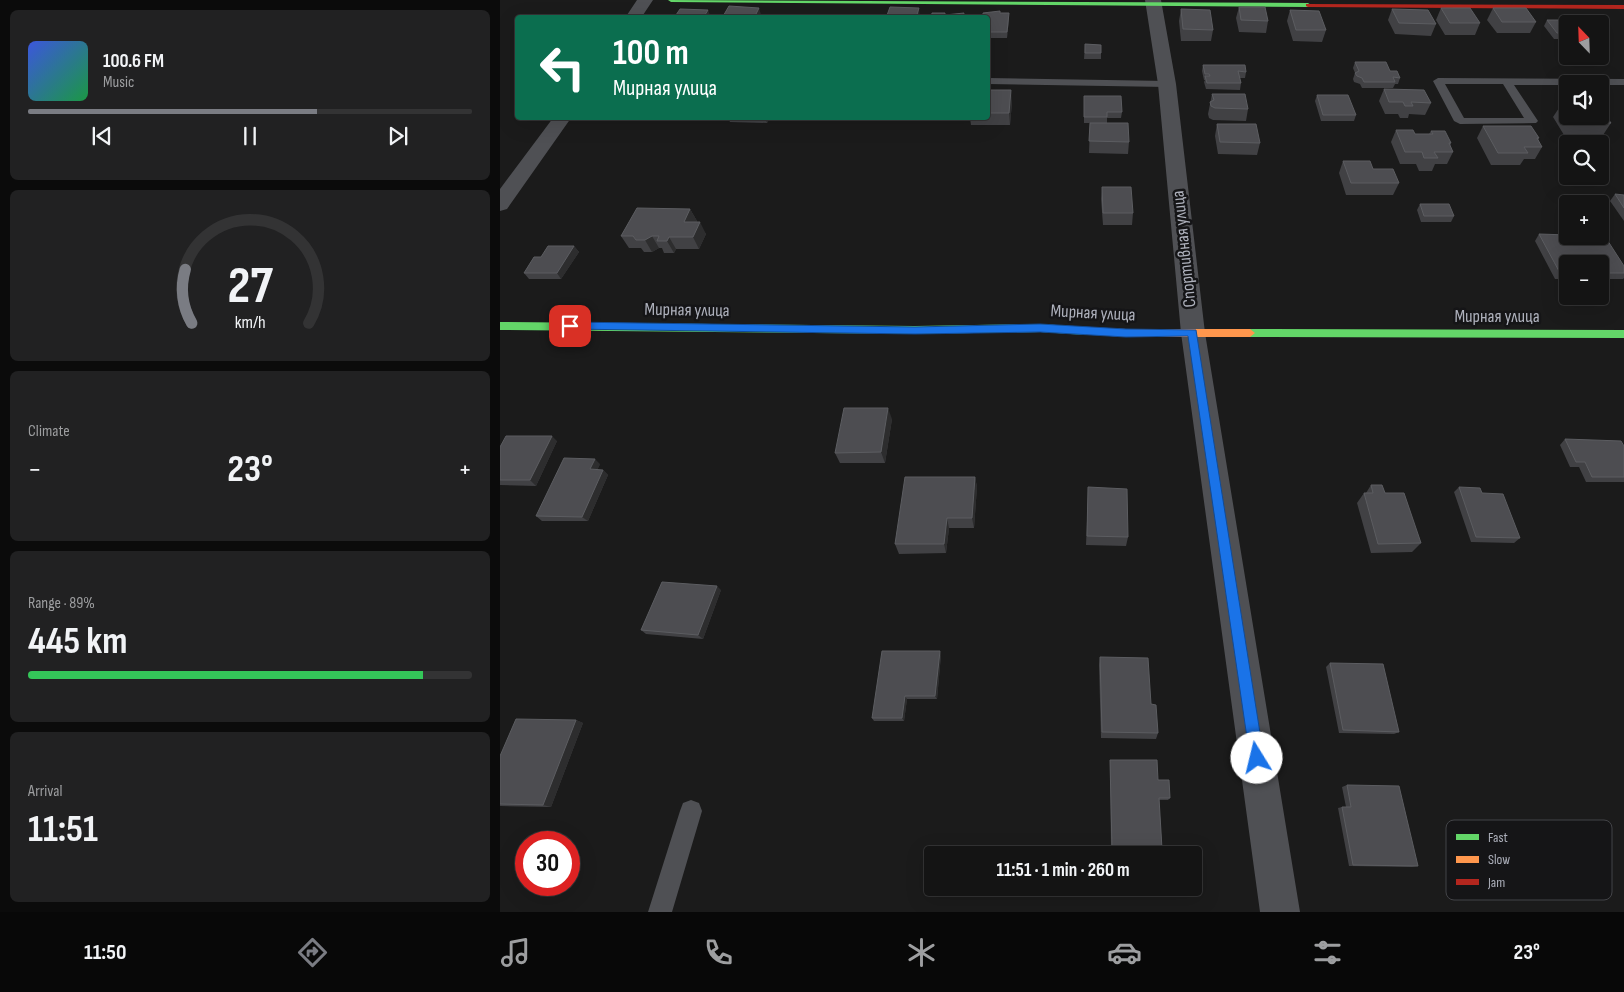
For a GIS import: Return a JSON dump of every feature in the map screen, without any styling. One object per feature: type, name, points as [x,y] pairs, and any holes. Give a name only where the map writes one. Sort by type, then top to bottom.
[{"type":"street","points":[[635,15],[646,0]]},
{"type":"street","points":[[671,0],[1395,2],[1624,7]]},
{"type":"street","name":"Спортивная улица","points":[[1153,1],[1167,84],[1193,333],[1280,912]]},
{"type":"street","points":[[500,204],[561,120]]},
{"type":"street","name":"Мирная улица","points":[[500,326],[915,330],[1040,328],[1126,333],[1624,334]]},
{"type":"lane","points":[[990,81],[1167,84]]},
{"type":"lane","points":[[1507,82],[1532,121],[1460,120],[1438,81],[1624,82]]},
{"type":"lane","points":[[660,912],[691,811]]},
{"type":"building","points":[[729,6],[759,8],[756,15],[724,15]]},
{"type":"building","points":[[890,7],[919,8],[917,15],[887,15]]},
{"type":"building","points":[[1239,7],[1265,7],[1268,21],[1241,20]]},
{"type":"building","points":[[1441,8],[1470,8],[1480,23],[1450,23]]},
{"type":"building","points":[[1493,8],[1526,8],[1536,22],[1502,22]]},
{"type":"building","points":[[680,9],[708,10],[705,15],[676,15]]},
{"type":"building","points":[[1181,9],[1210,10],[1213,30],[1183,29]]},
{"type":"building","points":[[1392,9],[1428,10],[1436,24],[1399,23]]},
{"type":"building","points":[[1290,10],[1319,11],[1326,30],[1296,30]]},
{"type":"building","points":[[1000,11],[1000,13],[1009,13],[1007,32],[990,32],[990,15],[983,15],[983,13]]},
{"type":"building","points":[[932,13],[945,13],[945,15],[932,15]]},
{"type":"building","points":[[964,13],[964,15],[945,15]]},
{"type":"building","points":[[1547,20],[1559,20],[1559,33]]},
{"type":"building","points":[[1085,44],[1101,45],[1101,53],[1085,53]]},
{"type":"building","points":[[1355,62],[1386,62],[1390,71],[1397,71],[1400,78],[1393,77],[1395,82],[1364,82],[1355,73],[1359,71]]},
{"type":"building","points":[[1203,65],[1245,65],[1246,72],[1238,71],[1241,83],[1207,83],[1205,76],[1210,76],[1205,74]]},
{"type":"building","points":[[1384,89],[1424,90],[1431,103],[1411,102],[1413,106],[1405,106],[1403,102],[1389,102]]},
{"type":"building","points":[[990,90],[1011,90],[1009,113],[990,113]]},
{"type":"building","points":[[1212,94],[1245,94],[1248,109],[1215,108],[1211,106],[1210,102],[1214,100]]},
{"type":"building","points":[[1317,95],[1348,95],[1356,115],[1323,115]]},
{"type":"building","points":[[1084,96],[1121,96],[1122,112],[1107,112],[1107,117],[1084,117]]},
{"type":"building","points":[[1090,123],[1128,123],[1129,142],[1089,141]]},
{"type":"building","points":[[1217,124],[1256,124],[1260,143],[1220,142]]},
{"type":"building","points":[[1483,126],[1531,126],[1539,138],[1537,138],[1542,147],[1524,147],[1528,153],[1498,153]]},
{"type":"building","points":[[1396,130],[1413,130],[1415,134],[1433,134],[1431,131],[1445,131],[1453,152],[1434,152],[1438,158],[1424,158],[1422,152],[1405,152]]},
{"type":"building","points":[[1343,161],[1370,161],[1373,169],[1393,169],[1399,183],[1351,183]]},
{"type":"building","points":[[1102,187],[1131,187],[1133,213],[1103,213]]},
{"type":"building","points":[[1615,194],[1624,195],[1624,208]]},
{"type":"building","points":[[1420,204],[1449,204],[1454,216],[1424,216]]},
{"type":"building","points":[[637,208],[690,209],[684,222],[700,222],[693,237],[669,237],[667,241],[657,241],[659,236],[652,236],[645,240],[636,240],[633,236],[621,236]]},
{"type":"building","points":[[1539,234],[1559,235],[1559,245],[1609,245],[1609,243],[1624,266],[1624,273],[1609,273],[1609,255],[1559,255],[1559,271]]},
{"type":"building","points":[[548,246],[574,246],[557,273],[524,273],[534,257],[541,257]]},
{"type":"building","points":[[844,408],[888,408],[881,452],[835,453]]},
{"type":"building","points":[[506,436],[552,436],[530,480],[500,480],[500,447]]},
{"type":"building","points":[[1565,439],[1621,441],[1624,446],[1624,477],[1592,477],[1585,462],[1576,462]]},
{"type":"building","points":[[564,458],[595,459],[590,469],[603,470],[582,517],[536,516]]},
{"type":"building","points":[[905,477],[975,477],[972,518],[947,518],[944,544],[895,544]]},
{"type":"building","points":[[1371,485],[1382,485],[1385,493],[1404,493],[1421,543],[1378,544],[1364,493],[1373,493]]},
{"type":"building","points":[[1088,487],[1127,489],[1128,537],[1087,536]]},
{"type":"building","points":[[1459,487],[1480,488],[1482,493],[1503,494],[1520,538],[1476,537]]},
{"type":"building","points":[[662,582],[717,586],[698,635],[641,630]]},
{"type":"building","points":[[882,651],[940,651],[935,696],[905,696],[902,718],[872,718]]},
{"type":"building","points":[[1100,657],[1148,658],[1151,704],[1156,705],[1158,733],[1102,732]]},
{"type":"building","points":[[1330,663],[1383,664],[1399,732],[1343,730]]},
{"type":"building","points":[[516,719],[576,720],[543,805],[500,804],[500,756]]},
{"type":"building","points":[[1110,760],[1157,760],[1158,780],[1169,780],[1170,798],[1159,798],[1162,846],[1112,846]]},
{"type":"building","points":[[1347,785],[1399,786],[1418,866],[1353,865],[1342,807],[1351,807]]},
{"type":"traffic: fast","points":[[671,0],[1308,5]]},
{"type":"traffic: fast","points":[[500,326],[915,330],[1041,328],[1085,331]]},
{"type":"traffic: fast","points":[[1250,333],[1624,334]]},
{"type":"traffic: slow","points":[[1085,331],[1126,333],[1250,333]]},
{"type":"traffic: jam","points":[[1308,5],[1624,7]]},
{"type":"route","points":[[570,326],[915,330],[1040,328],[1126,333],[1193,333],[1257,758]]}]
